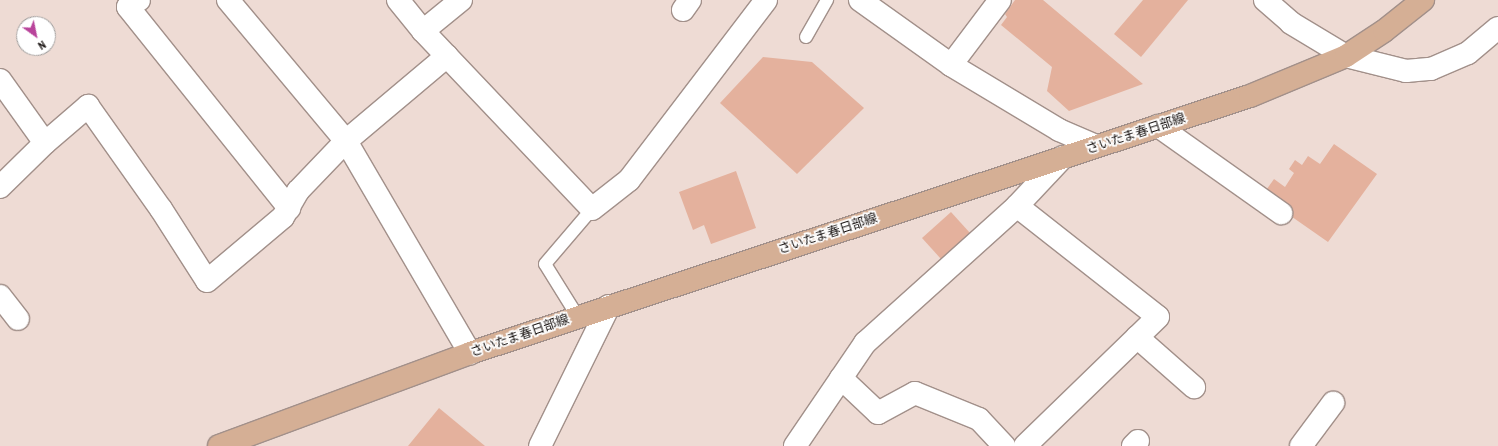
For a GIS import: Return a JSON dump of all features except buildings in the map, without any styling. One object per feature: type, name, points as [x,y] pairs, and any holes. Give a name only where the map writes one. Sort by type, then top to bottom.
[{"type":"main road","name":"さいたま春日部線","points":[[220,446],[250,441],[470,353],[1250,96],[1346,56],[1384,31],[1424,0]]},
{"type":"street","points":[[139,0],[128,7],[289,208]]},
{"type":"street","points":[[228,0],[346,141],[470,353]]},
{"type":"street","points":[[398,0],[423,31],[592,209],[629,180],[766,0]]},
{"type":"street","points":[[423,31],[461,0]]},
{"type":"street","points":[[860,0],[952,65],[1059,130],[1096,146]]},
{"type":"street","points":[[952,65],[1000,0]]},
{"type":"street","points":[[1265,0],[1291,23],[1346,56],[1406,71],[1431,69],[1468,53],[1498,28]]},
{"type":"street","points":[[0,187],[45,143],[88,106],[160,209],[207,281],[283,217],[298,191],[346,141],[447,56]]},
{"type":"street","points":[[0,80],[45,143]]},
{"type":"street","points":[[1158,126],[1281,213]]},
{"type":"street","points":[[795,446],[866,343],[1016,206],[1063,157]]},
{"type":"street","points":[[1016,206],[1158,317],[1025,446]]},
{"type":"street","points":[[0,296],[18,320]]},
{"type":"street","points":[[540,446],[610,306]]},
{"type":"street","points":[[1137,337],[1194,387]]},
{"type":"street","points":[[841,378],[878,413],[915,393],[980,419],[1004,446]]},
{"type":"street","points":[[1301,446],[1333,403]]},
{"type":"lane","points":[[806,37],[827,0]]},
{"type":"lane","points":[[578,317],[545,264],[592,209]]}]
